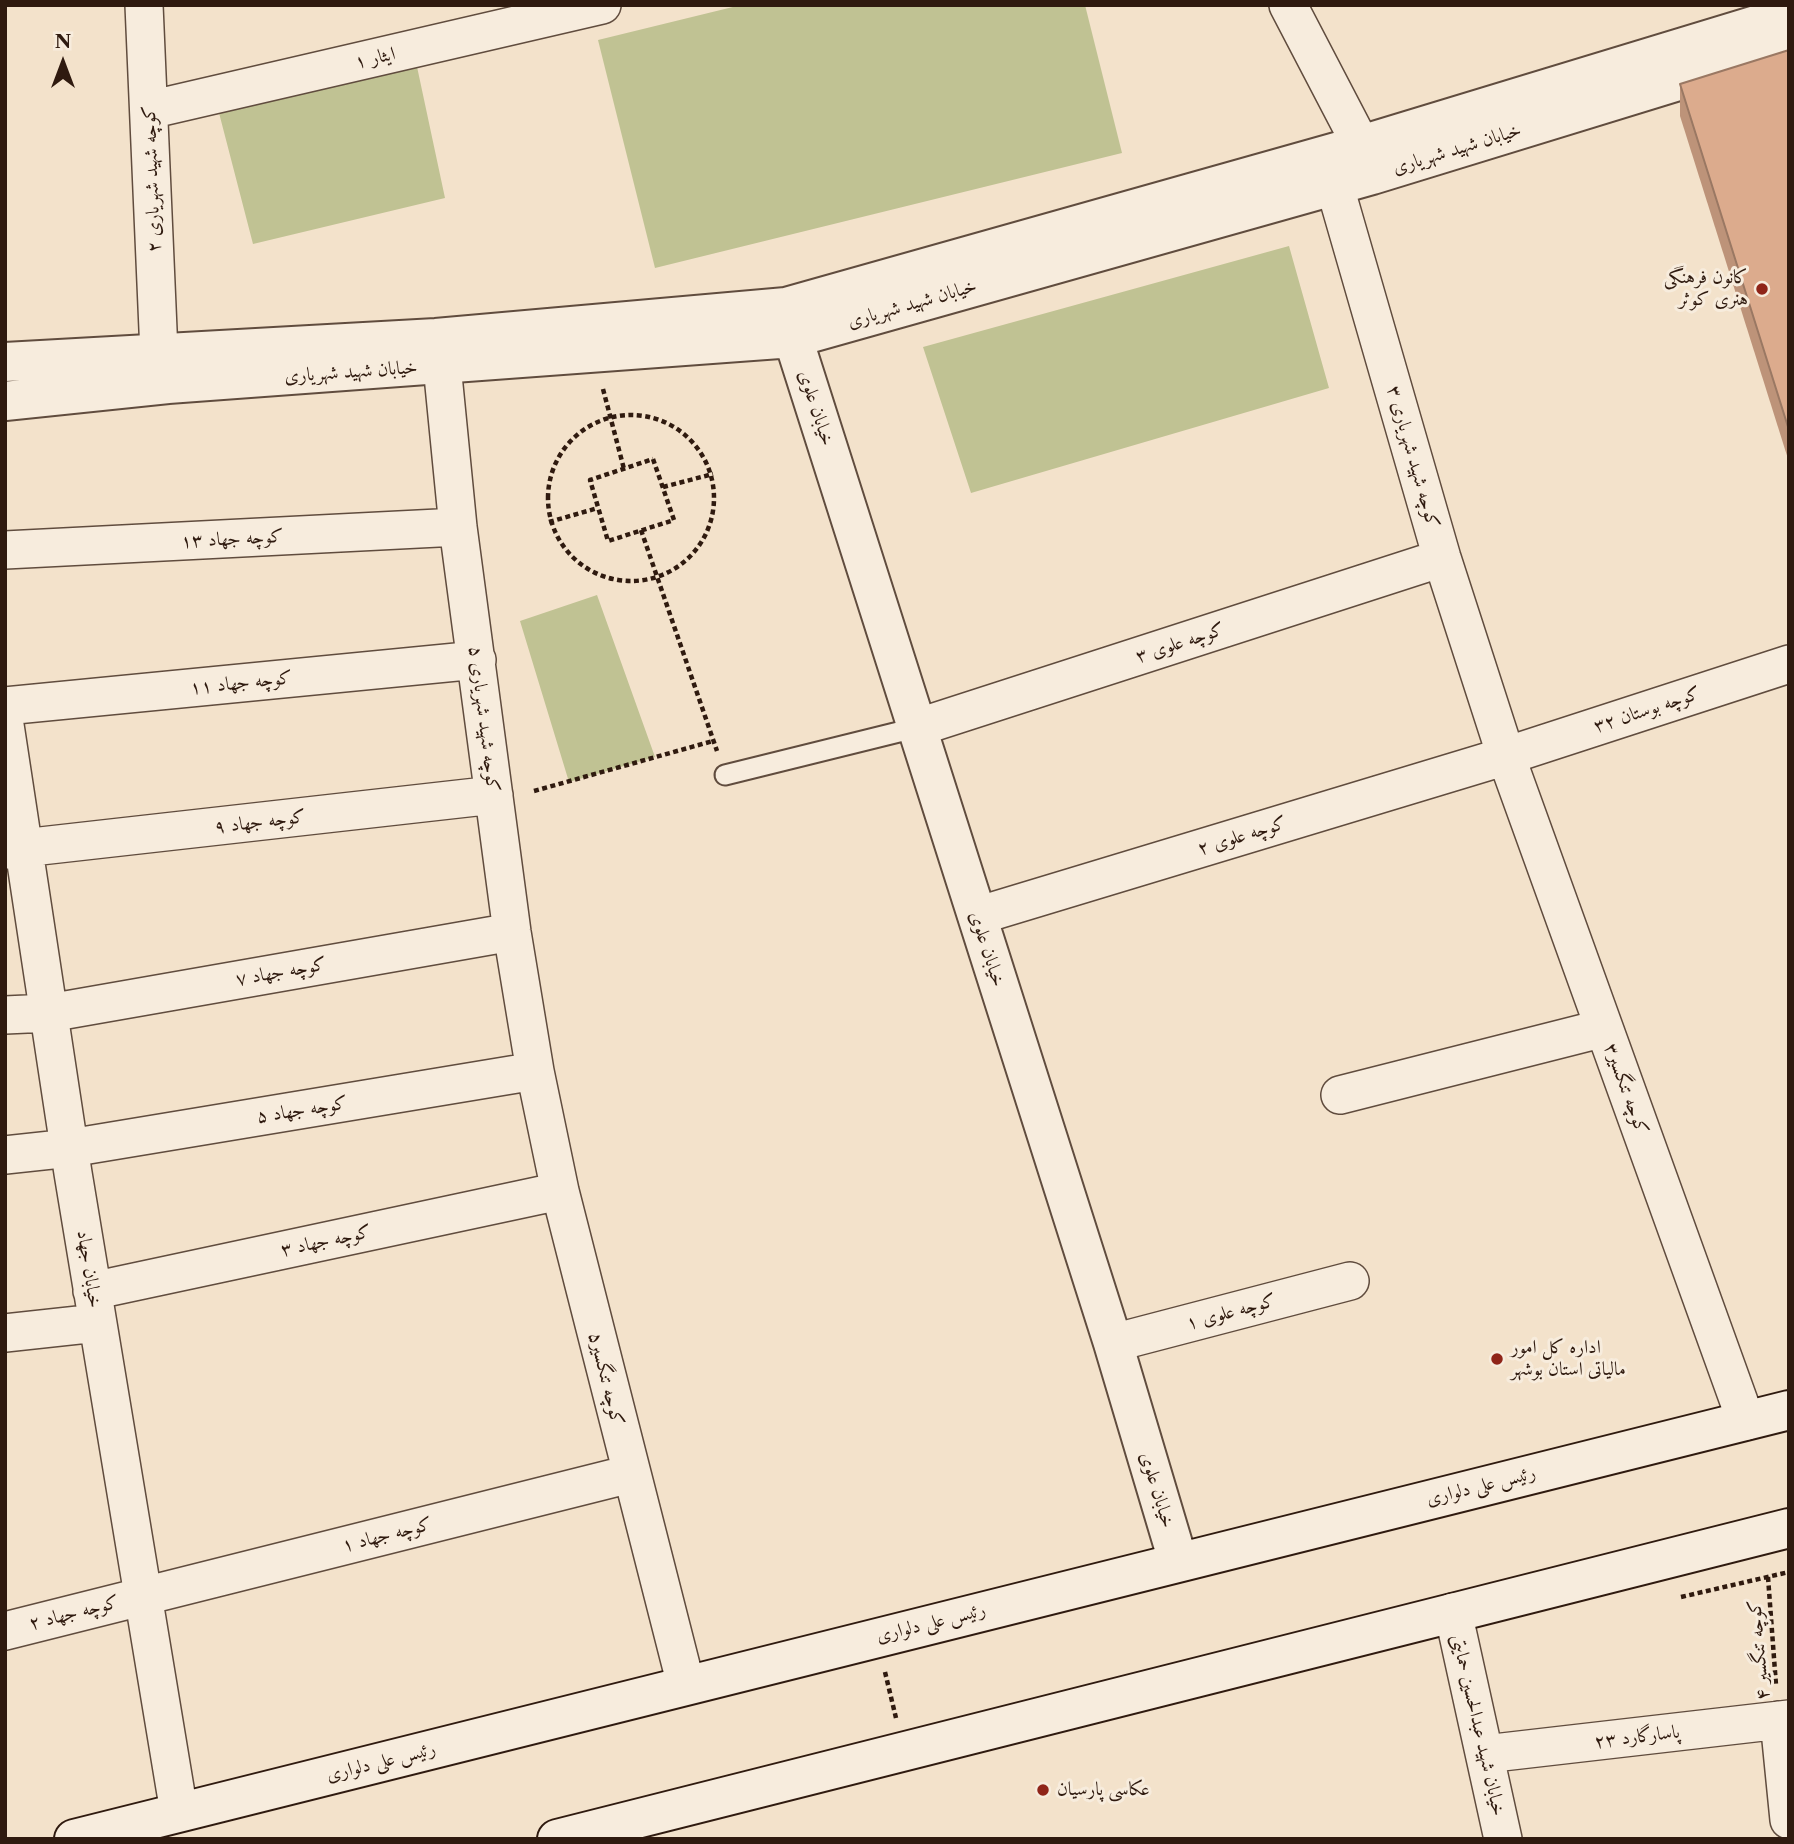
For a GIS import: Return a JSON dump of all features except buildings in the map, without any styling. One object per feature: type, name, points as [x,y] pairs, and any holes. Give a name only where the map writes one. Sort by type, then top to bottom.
[{"type":"street","name":"کوچه شهید شهریاری ۲","points":[[144,5],[159,353]]},
{"type":"street","name":"ایثار ۱","points":[[149,110],[601,5]]},
{"type":"street","name":"کوچه شهید شهریاری ۳","points":[[1288,5],[1349,165],[1442,558],[1506,756]]},
{"type":"street","name":"خیابان شهید شهریاری","points":[[5,401],[168,384],[793,338],[1349,165],[1789,15]]},
{"type":"street","name":"خیابان شهید شهریاری","points":[[5,362],[436,338],[786,307],[1349,165],[1789,47]]},
{"type":"street","name":"خیابان علوی","points":[[793,338],[1113,1343],[1178,1561]]},
{"type":"street","name":"کوچه شهید شهریاری ۵","points":[[442,365],[458,527],[512,932],[535,1071]]},
{"type":"street","name":"کوچه جهاد ۱۳","points":[[5,550],[458,527]]},
{"type":"street","name":"کوچه علوی ۳","points":[[919,727],[1442,558]]},
{"type":"street","name":"کوچه جهاد ۱۱","points":[[5,706],[477,660]]},
{"type":"street","name":"کوچه بوستان ۳۲","points":[[1506,756],[1789,664]]},
{"type":"street","name":"خیابان جهاد","points":[[5,725],[15,850],[49,1013],[179,1812]]},
{"type":"street","name":"کوچه علوی ۲","points":[[977,916],[1506,756]]},
{"type":"street","name":"کوچه تنگسیر۳","points":[[1506,756],[1746,1421]]},
{"type":"street","name":"کوچه جهاد ۹","points":[[15,850],[494,795]]},
{"type":"street","name":"کوچه جهاد ۷","points":[[5,1015],[49,1013],[512,932]]},
{"type":"street","points":[[1340,1095],[1604,1028]]},
{"type":"street","name":"کوچه جهاد ۵","points":[[5,1155],[69,1148],[535,1071]]},
{"type":"street","name":"کوچه تنگسیر۵","points":[[535,1071],[559,1191],[686,1685]]},
{"type":"street","name":"کوچه جهاد ۳","points":[[5,1333],[95,1307],[559,1191]]},
{"type":"street","name":"کوچه علوی ۱","points":[[1113,1343],[1350,1281]]},
{"type":"street","name":"رئیس علی دلواری","points":[[74,1839],[1789,1410]]},
{"type":"street","name":"کوچه جهاد ۱","points":[[143,1596],[630,1474]]},
{"type":"street","points":[[581,1836],[905,1751],[1789,1528]]},
{"type":"street","name":"کوچه جهاد ۲","points":[[5,1631],[143,1596]]},
{"type":"street","name":"خیابان شهید عبدالحسین حمایتی","points":[[1453,1612],[1503,1839]]},
{"type":"street","points":[[1784,1720],[1789,1820]]},
{"type":"street","name":"پاسارگارد ۲۳","points":[[1485,1754],[1784,1720]]},
{"type":"lane","points":[[725,775],[919,727]]},
{"type":"path","points":[[600,378],[624,469]]},
{"type":"path","points":[[610,416],[653,416],[691,437],[713,474],[714,517],[709,527],[694,555],[658,579],[613,581],[573,560],[549,522],[549,477],[571,438],[610,416]]},
{"type":"path","points":[[653,459],[674,520],[608,541],[590,480],[624,469],[653,459]]},
{"type":"path","points":[[663,487],[713,474]]},
{"type":"path","points":[[549,522],[598,508]]},
{"type":"path","points":[[641,530],[725,775]]},
{"type":"path","points":[[534,791],[713,741]]},
{"type":"path","name":"کوچه تنگسیر ۴","points":[[1768,1577],[1784,1720]]},
{"type":"path","points":[[876,1637],[905,1751]]},
{"type":"green space","points":[[741,5],[1085,5],[1122,153],[655,268],[598,40]]},
{"type":"green space","points":[[416,62],[445,198],[253,244],[218,109]]},
{"type":"green space","points":[[1289,246],[1329,388],[971,493],[923,347]]},
{"type":"green space","points":[[597,595],[655,757],[569,782],[520,621]]},
{"type":"place","name":"کانون فرهنگی هنری کوثر","points":[[1762,289]]},
{"type":"place","name":"اداره کل امور مالیاتی استان بوشهر","points":[[1497,1359]]},
{"type":"place","name":"عکاسی پارسیان","points":[[1043,1790]]}]
